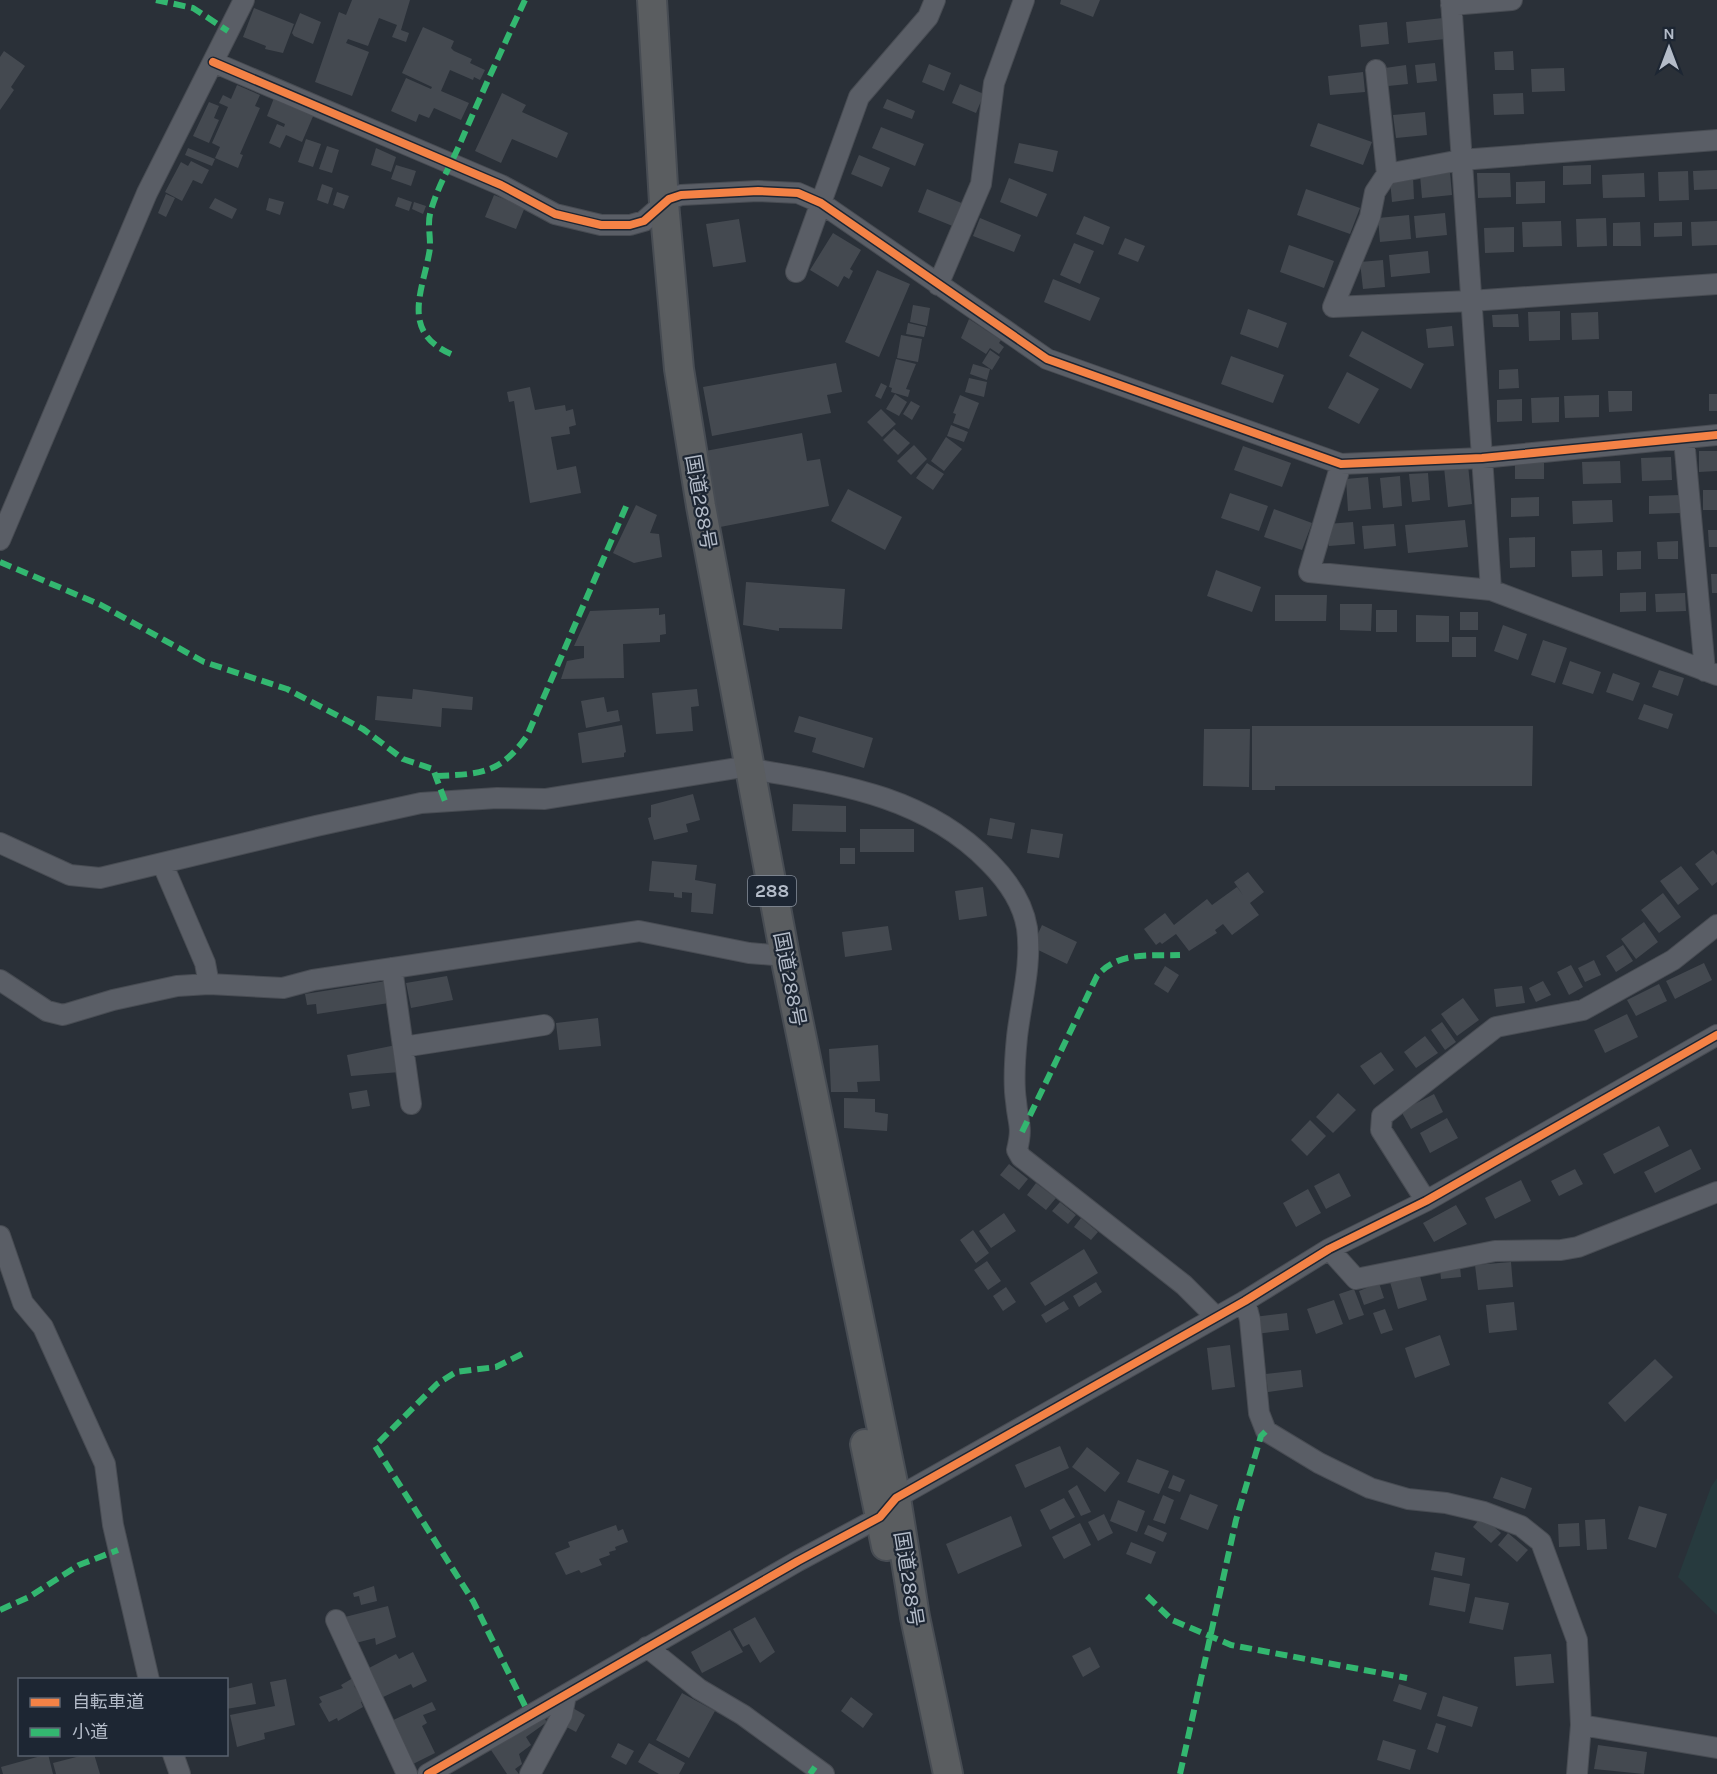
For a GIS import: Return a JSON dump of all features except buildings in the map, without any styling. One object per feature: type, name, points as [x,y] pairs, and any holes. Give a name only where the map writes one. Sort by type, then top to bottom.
[{"type":"highway","name":"国道288号","points":[[636,0],[686,500],[745,768],[888,1507],[933,1774]]},
{"type":"highway","name":"国道288号","points":[[652,0],[657,209]]},
{"type":"highway","name":"国道288号","points":[[888,1507],[915,1617],[948,1774]]},
{"type":"street","points":[[0,540],[147,193],[244,0]]},
{"type":"street","points":[[796,272],[859,97],[928,17],[935,0]]},
{"type":"street","points":[[938,285],[981,184],[994,83],[1024,0]]},
{"type":"street","points":[[1491,590],[1451,2],[1512,0]]},
{"type":"street","points":[[213,62],[501,185],[555,214],[602,225],[630,225],[644,221],[657,209],[681,195],[758,191],[798,193],[821,203],[1047,359],[1341,464],[1482,458],[1717,435]]},
{"type":"street","points":[[1376,70],[1387,174],[1375,192],[1370,218],[1333,307],[1470,301],[1717,284]]},
{"type":"street","points":[[1387,174],[1461,160],[1717,140]]},
{"type":"street","points":[[1341,464],[1309,572],[1491,590],[1711,673],[1684,439]]},
{"type":"street","points":[[0,843],[43,864],[88,879],[163,865],[217,849],[422,803],[497,798],[545,799],[745,768],[817,780],[898,802],[954,831],[1006,880],[1024,916],[1027,931],[1025,992],[1017,1037],[1016,1100],[1022,1132],[1017,1150],[1021,1157],[1184,1285],[1215,1316]]},
{"type":"street","points":[[163,865],[205,963],[209,984]]},
{"type":"street","points":[[1426,1201],[1381,1130],[1382,1116],[1496,1027],[1583,1010],[1673,960],[1717,925]]},
{"type":"street","points":[[0,980],[47,1011],[63,1015],[161,989],[209,984],[283,988],[313,980],[639,931],[780,956]]},
{"type":"street","points":[[392,968],[411,1104]]},
{"type":"street","points":[[403,1047],[544,1025]]},
{"type":"street","points":[[428,1774],[1215,1316],[1245,1301],[1329,1249],[1426,1201],[1717,1035]]},
{"type":"street","points":[[1329,1249],[1356,1280],[1495,1251],[1561,1250],[1578,1247],[1717,1192]]},
{"type":"street","points":[[0,1236],[23,1303],[43,1327],[105,1464],[113,1525],[149,1678]]},
{"type":"street","points":[[1245,1301],[1250,1320],[1259,1413],[1266,1431],[1319,1463],[1370,1488],[1408,1499],[1446,1503],[1484,1512],[1521,1526],[1540,1542],[1577,1640],[1580,1664],[1581,1725],[1577,1774]]},
{"type":"street","points":[[336,1620],[407,1774]]},
{"type":"street","points":[[647,1647],[699,1689],[743,1715],[824,1774]]},
{"type":"street","points":[[530,1774],[562,1715],[566,1695]]},
{"type":"street","points":[[1581,1725],[1717,1748]]},
{"type":"street","points":[[174,1756],[180,1774]]},
{"type":"green space","points":[[1717,1478],[1717,1615],[1678,1577],[1711,1487]]},
{"type":"marked path","points":[[156,0],[193,8],[228,31]]},
{"type":"marked path","points":[[451,354],[435,345],[425,334],[420,323],[420,297],[430,249],[430,214],[439,188],[525,0]]},
{"type":"marked path","points":[[437,776],[488,770],[508,758],[527,736],[628,502]]},
{"type":"marked path","points":[[0,562],[101,605],[204,662],[287,689],[363,729],[403,759],[433,769],[445,801]]},
{"type":"marked path","points":[[1022,1132],[1097,976],[1115,962],[1135,956],[1180,955]]},
{"type":"marked path","points":[[522,1354],[496,1367],[456,1372],[437,1384],[375,1446],[473,1601],[530,1716]]},
{"type":"marked path","points":[[1180,1774],[1236,1520],[1261,1436],[1266,1431]]},
{"type":"marked path","points":[[0,1610],[29,1597],[79,1565],[118,1550]]},
{"type":"marked path","points":[[1147,1596],[1172,1620],[1231,1645],[1407,1678]]},
{"type":"marked path","points":[[810,1774],[815,1767]]},
{"type":"cycle path","points":[[213,62],[501,185],[555,214],[601,225],[630,225],[644,221],[669,199],[681,195],[758,191],[798,193],[821,203],[1047,359],[1341,464],[1482,458],[1717,435]]},
{"type":"cycle path","points":[[428,1774],[798,1561],[880,1517],[896,1498],[1245,1301],[1329,1249],[1426,1201],[1717,1035]]}]
